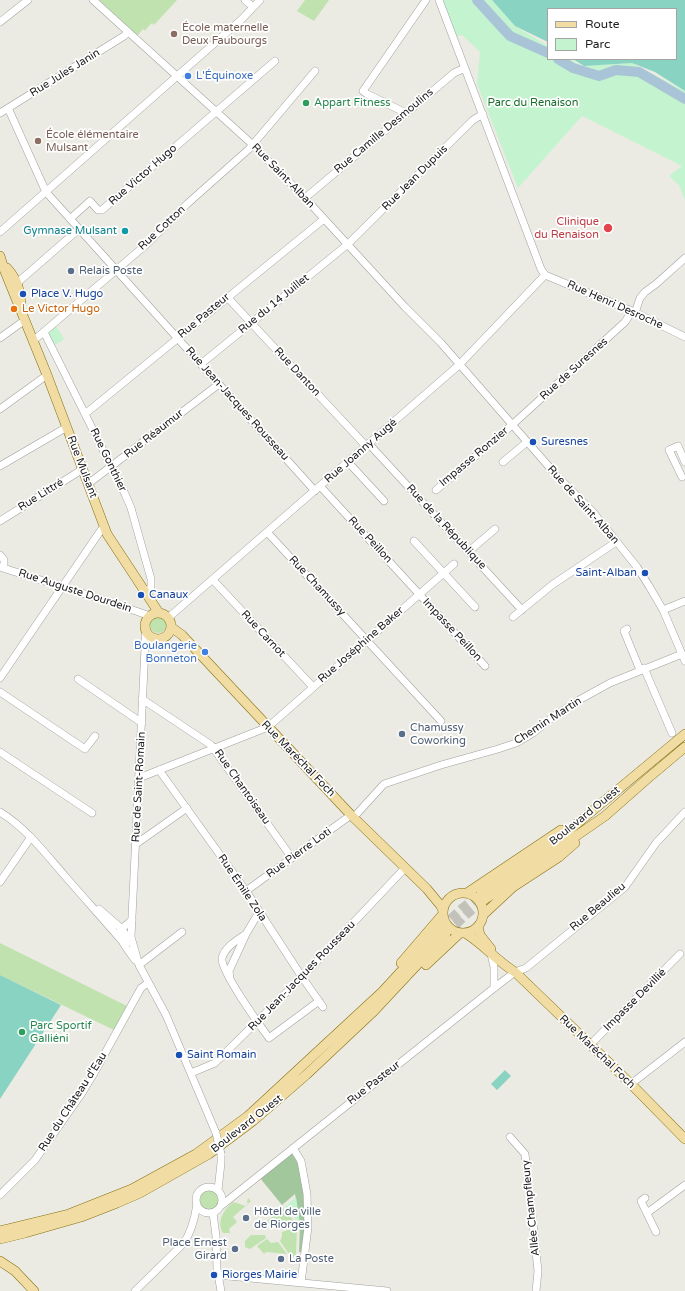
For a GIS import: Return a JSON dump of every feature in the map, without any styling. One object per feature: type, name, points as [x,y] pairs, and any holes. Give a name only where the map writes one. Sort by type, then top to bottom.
[{"type":"main road","points":[[2,265],[15,285]]},
{"type":"main road","name":"Rue Mulsant","points":[[15,285],[33,341],[107,534],[148,596],[154,615]]},
{"type":"main road","points":[[163,614],[170,622],[169,633],[160,639],[154,638],[149,634],[146,627],[147,620],[154,615],[163,614]]},
{"type":"main road","name":"Rue Maréchal Foch","points":[[170,622],[353,816],[427,889],[441,906],[443,912]]},
{"type":"main road","name":"Boulevard Ouest","points":[[685,734],[550,846],[482,897],[605,816],[685,748]]},
{"type":"main road","points":[[467,893],[543,842],[596,809]]},
{"type":"main road","points":[[306,1075],[324,1063],[378,1016],[442,949],[462,933],[474,930],[478,927],[484,914],[513,887],[559,857],[605,816]]},
{"type":"main road","name":"Rue Maréchal Foch","points":[[427,889],[450,898]]},
{"type":"main road","points":[[462,933],[455,931],[448,926],[445,921],[443,912],[444,906],[450,898],[456,894],[467,893],[474,896],[480,902],[484,914]]},
{"type":"main road","points":[[356,1016],[443,912]]},
{"type":"main road","name":"Rue Maréchal Foch","points":[[478,927],[480,935],[506,967]]},
{"type":"main road","name":"Boulevard Ouest","points":[[0,1231],[69,1214],[132,1189],[196,1154],[248,1116],[382,992],[444,931],[374,1012],[306,1075],[210,1154],[140,1193],[81,1217],[0,1239]]},
{"type":"main road","name":"Rue Maréchal Foch","points":[[462,933],[475,939],[506,967],[514,972],[631,1084],[685,1139]]},
{"type":"main road","points":[[0,1261],[15,1272],[34,1291]]},
{"type":"street","points":[[0,22],[28,0]]},
{"type":"street","name":"Rue Saint-Alban","points":[[93,0],[253,145],[305,198],[460,365]]},
{"type":"street","points":[[245,0],[253,7]]},
{"type":"street","points":[[0,232],[241,20],[260,0]]},
{"type":"street","points":[[406,113],[363,91],[426,0]]},
{"type":"street","points":[[439,0],[541,269],[545,275]]},
{"type":"street","name":"Rue Jules Janin","points":[[0,113],[124,36],[128,32]]},
{"type":"street","points":[[217,111],[275,61]]},
{"type":"street","name":"Rue Camille Desmoulins","points":[[305,198],[454,73],[465,68]]},
{"type":"street","name":"Rue Cotton","points":[[33,341],[148,243],[187,204],[253,145],[316,71]]},
{"type":"street","name":"Rue Jean-Jacques Rousseau","points":[[8,108],[46,192],[219,384],[318,489]]},
{"type":"street","name":"Rue Victor Hugo","points":[[70,219],[90,201],[98,210],[102,210],[217,111]]},
{"type":"street","name":"Rue Jean Dupuis","points":[[348,244],[473,120],[483,114]]},
{"type":"street","name":"Rue Pasteur","points":[[85,414],[324,219]]},
{"type":"street","points":[[15,285],[79,229]]},
{"type":"street","name":"Rue du 14 Juillet","points":[[201,364],[348,244]]},
{"type":"street","name":"Rue de Suresnes","points":[[512,425],[625,322],[634,312],[640,298],[645,292],[685,258]]},
{"type":"street","name":"Rue Henri Desroche","points":[[545,275],[634,312],[685,337]]},
{"type":"street","name":"Rue Joanny Augé","points":[[170,622],[213,580],[267,532],[460,365],[545,275]]},
{"type":"street","name":"Rue Danton","points":[[227,297],[368,445]]},
{"type":"street","points":[[0,338],[24,316]]},
{"type":"street","name":"Rue Gonthier","points":[[44,332],[131,508],[151,579],[151,586],[148,596]]},
{"type":"street","name":"Rue de Saint-Alban","points":[[460,365],[558,477],[592,511],[637,567],[663,610],[684,657]]},
{"type":"street","points":[[0,409],[47,375]]},
{"type":"street","name":"Rue Réaumur","points":[[88,484],[219,384]]},
{"type":"street","name":"Impasse Ronzier","points":[[436,490],[512,425]]},
{"type":"street","points":[[0,466],[67,428]]},
{"type":"street","points":[[503,462],[527,442]]},
{"type":"street","name":"Rue de la République","points":[[368,445],[522,610]]},
{"type":"street","points":[[685,462],[678,446],[669,450],[683,476],[685,485]]},
{"type":"street","points":[[348,462],[384,501]]},
{"type":"street","name":"Rue Littré","points":[[0,521],[83,469]]},
{"type":"street","name":"Rue Peillon","points":[[318,489],[420,594]]},
{"type":"street","points":[[0,678],[101,530],[105,527]]},
{"type":"street","points":[[468,552],[495,529]]},
{"type":"street","name":"Rue Chamussy","points":[[267,532],[441,721]]},
{"type":"street","points":[[414,541],[475,607]]},
{"type":"street","points":[[513,618],[552,585],[616,542]]},
{"type":"street","points":[[0,555],[4,560],[2,567]]},
{"type":"street","name":"Rue Joséphine Baker","points":[[268,727],[454,564]]},
{"type":"street","name":"Rue Auguste Dourdein","points":[[2,567],[154,615]]},
{"type":"street","name":"Rue Carnot","points":[[213,580],[313,687]]},
{"type":"street","name":"Impasse Peillon","points":[[420,594],[485,666]]},
{"type":"street","points":[[663,610],[685,601]]},
{"type":"street","name":"Rue de Saint-Romain","points":[[123,934],[132,920],[146,627]]},
{"type":"street","points":[[628,629],[624,631],[672,733]]},
{"type":"street","name":"Rue de Saint-Romain","points":[[145,653],[147,643],[154,638]]},
{"type":"street","name":"Chemin Martin","points":[[353,816],[384,784],[441,765],[516,743],[533,733],[554,716],[610,682],[642,669],[684,657]]},
{"type":"street","points":[[78,679],[142,723]]},
{"type":"street","points":[[0,692],[85,749],[95,736]]},
{"type":"street","name":"Rue Chantoiseau","points":[[142,700],[191,731],[214,748],[292,858]]},
{"type":"street","points":[[139,778],[268,727]]},
{"type":"street","points":[[0,752],[92,813]]},
{"type":"street","name":"Rue Émile Zola","points":[[159,770],[246,891],[321,1004],[269,1038],[257,1021]]},
{"type":"street","points":[[136,844],[186,808]]},
{"type":"street","points":[[0,812],[11,819],[31,837],[84,896],[123,934]]},
{"type":"street","name":"Rue Beaulieu","points":[[514,972],[526,968],[625,887],[656,843],[685,812]]},
{"type":"street","name":"Rue Pierre Loti","points":[[246,891],[353,816]]},
{"type":"street","points":[[0,882],[31,837]]},
{"type":"street","name":"Rue Jean-Jacques Rousseau","points":[[191,1073],[215,1063],[302,977],[405,868]]},
{"type":"street","points":[[230,979],[229,971],[246,934],[259,912]]},
{"type":"street","points":[[139,965],[182,932]]},
{"type":"street","name":"Rue de Saint-Romain","points":[[123,934],[133,948],[139,965]]},
{"type":"street","name":"Rue de Saint-Romain","points":[[123,934],[166,1015],[216,1133],[222,1164],[220,1174],[220,1192]]},
{"type":"street","points":[[246,934],[229,948],[222,958],[222,964],[257,1021]]},
{"type":"street","points":[[491,954],[495,981],[494,988]]},
{"type":"street","name":"Impasse Devillié","points":[[590,1045],[680,954]]},
{"type":"street","name":"Rue Pasteur","points":[[222,1205],[514,972]]},
{"type":"street","name":"Rue du Château d'Eau","points":[[0,1195],[35,1160],[93,1075],[141,988],[148,983]]},
{"type":"street","points":[[631,1084],[685,1042]]},
{"type":"street","name":"Allée Champfleury","points":[[510,1136],[525,1154],[531,1198],[538,1271],[536,1288],[529,1291]]},
{"type":"street","points":[[293,1148],[300,1161],[307,1194],[308,1227],[301,1282]]},
{"type":"street","points":[[135,1291],[183,1244],[192,1224],[199,1192],[209,1187],[220,1174]]},
{"type":"street","points":[[647,1213],[685,1185]]},
{"type":"street","points":[[209,1187],[234,1196]]},
{"type":"street","points":[[197,1204],[199,1208],[205,1212],[213,1213],[217,1211],[222,1205],[223,1200],[220,1192]]},
{"type":"street","points":[[645,1198],[641,1201],[656,1232]]},
{"type":"street","points":[[192,1224],[205,1212]]},
{"type":"street","points":[[213,1213],[215,1220],[216,1256],[221,1291]]},
{"type":"street","points":[[218,1275],[301,1282],[319,1288],[386,1291]]},
{"type":"green space","points":[[99,0],[177,0],[154,25],[152,23],[146,31],[143,29],[137,36]]},
{"type":"green space","points":[[305,0],[329,0],[314,21],[297,11]]},
{"type":"green space","name":"Parc du Renaison","points":[[443,0],[492,0],[515,26],[547,45],[547,60],[572,60],[582,66],[632,63],[685,91],[685,200],[679,185],[669,176],[682,166],[582,116],[518,188],[477,84],[480,52],[462,35],[453,37]]},
{"type":"green space","points":[[56,326],[64,339],[54,346],[48,334],[49,331]]},
{"type":"green space","points":[[155,617],[161,617],[166,622],[164,631],[161,633],[155,633],[150,628],[150,622]]},
{"type":"green space","points":[[0,943],[127,1006],[114,1030],[0,975]]},
{"type":"green space","points":[[292,1153],[302,1176],[306,1201],[304,1252],[299,1252],[300,1224],[295,1194],[282,1205],[260,1178]]},
{"type":"green space","points":[[209,1190],[216,1193],[219,1200],[216,1207],[209,1210],[202,1207],[199,1200],[202,1193]]},
{"type":"green space","points":[[296,1197],[300,1224],[285,1207]]},
{"type":"green space","points":[[248,1198],[251,1201],[248,1204],[247,1202]]},
{"type":"green space","points":[[233,1202],[246,1206],[233,1217],[237,1222],[229,1229],[230,1233],[223,1233],[220,1224],[222,1216],[227,1208]]},
{"type":"green space","points":[[283,1208],[297,1225],[282,1230],[276,1227],[270,1227],[268,1220]]},
{"type":"green space","points":[[297,1227],[296,1256],[291,1257],[280,1241],[282,1232]]},
{"type":"green space","points":[[251,1235],[265,1235],[266,1238],[250,1249],[245,1247],[245,1241]]},
{"type":"green space","points":[[267,1239],[271,1243],[278,1242],[287,1254],[266,1252],[264,1254],[257,1246]]},
{"type":"shaded area","points":[[492,0],[685,0],[685,91],[655,72],[632,63],[584,66],[575,60],[677,60],[677,8],[547,8],[547,42],[515,26]]},
{"type":"shaded area","name":"Parc Sportif Galliéni","points":[[0,975],[61,1005],[0,1099]]},
{"type":"shaded area","points":[[505,1070],[511,1076],[497,1090],[491,1084]]},
{"type":"waterway","points":[[477,0],[510,36],[547,53]]},
{"type":"waterway","points":[[560,60],[573,68],[599,76],[616,70],[639,72],[685,99]]},
{"type":"tunnel","points":[[441,928],[461,909],[481,894]]},
{"type":"tunnel","points":[[446,934],[484,900]]},
{"type":"place","name":"École maternelle Deux Faubourgs","points":[[174,34]]},
{"type":"place","name":"L'Équinoxe","points":[[188,76]]},
{"type":"place","name":"Appart Fitness","points":[[306,103]]},
{"type":"place","name":"École élémentaire Mulsant","points":[[38,141]]},
{"type":"place","name":"Clinique du Renaison","points":[[608,228]]},
{"type":"place","name":"Gymnase Mulsant","points":[[125,231]]},
{"type":"place","name":"Relais Poste","points":[[71,271]]},
{"type":"place","name":"Place V. Hugo","points":[[23,294]]},
{"type":"place","name":"Le Victor Hugo","points":[[14,309]]},
{"type":"place","name":"Suresnes","points":[[533,442]]},
{"type":"place","name":"Saint-Alban","points":[[645,573]]},
{"type":"place","name":"Canaux","points":[[141,595]]},
{"type":"place","name":"Boulangerie Bonneton","points":[[205,652]]},
{"type":"place","name":"Chamussy Coworking","points":[[402,734]]},
{"type":"place","name":"Parc Sportif Galliéni","points":[[22,1032]]},
{"type":"place","name":"Saint Romain","points":[[179,1055]]},
{"type":"place","name":"Hôtel de ville de Riorges","points":[[246,1218]]},
{"type":"place","name":"Place Ernest Girard","points":[[235,1249]]},
{"type":"place","name":"La Poste","points":[[281,1259]]},
{"type":"place","name":"Riorges Mairie","points":[[214,1275]]}]
